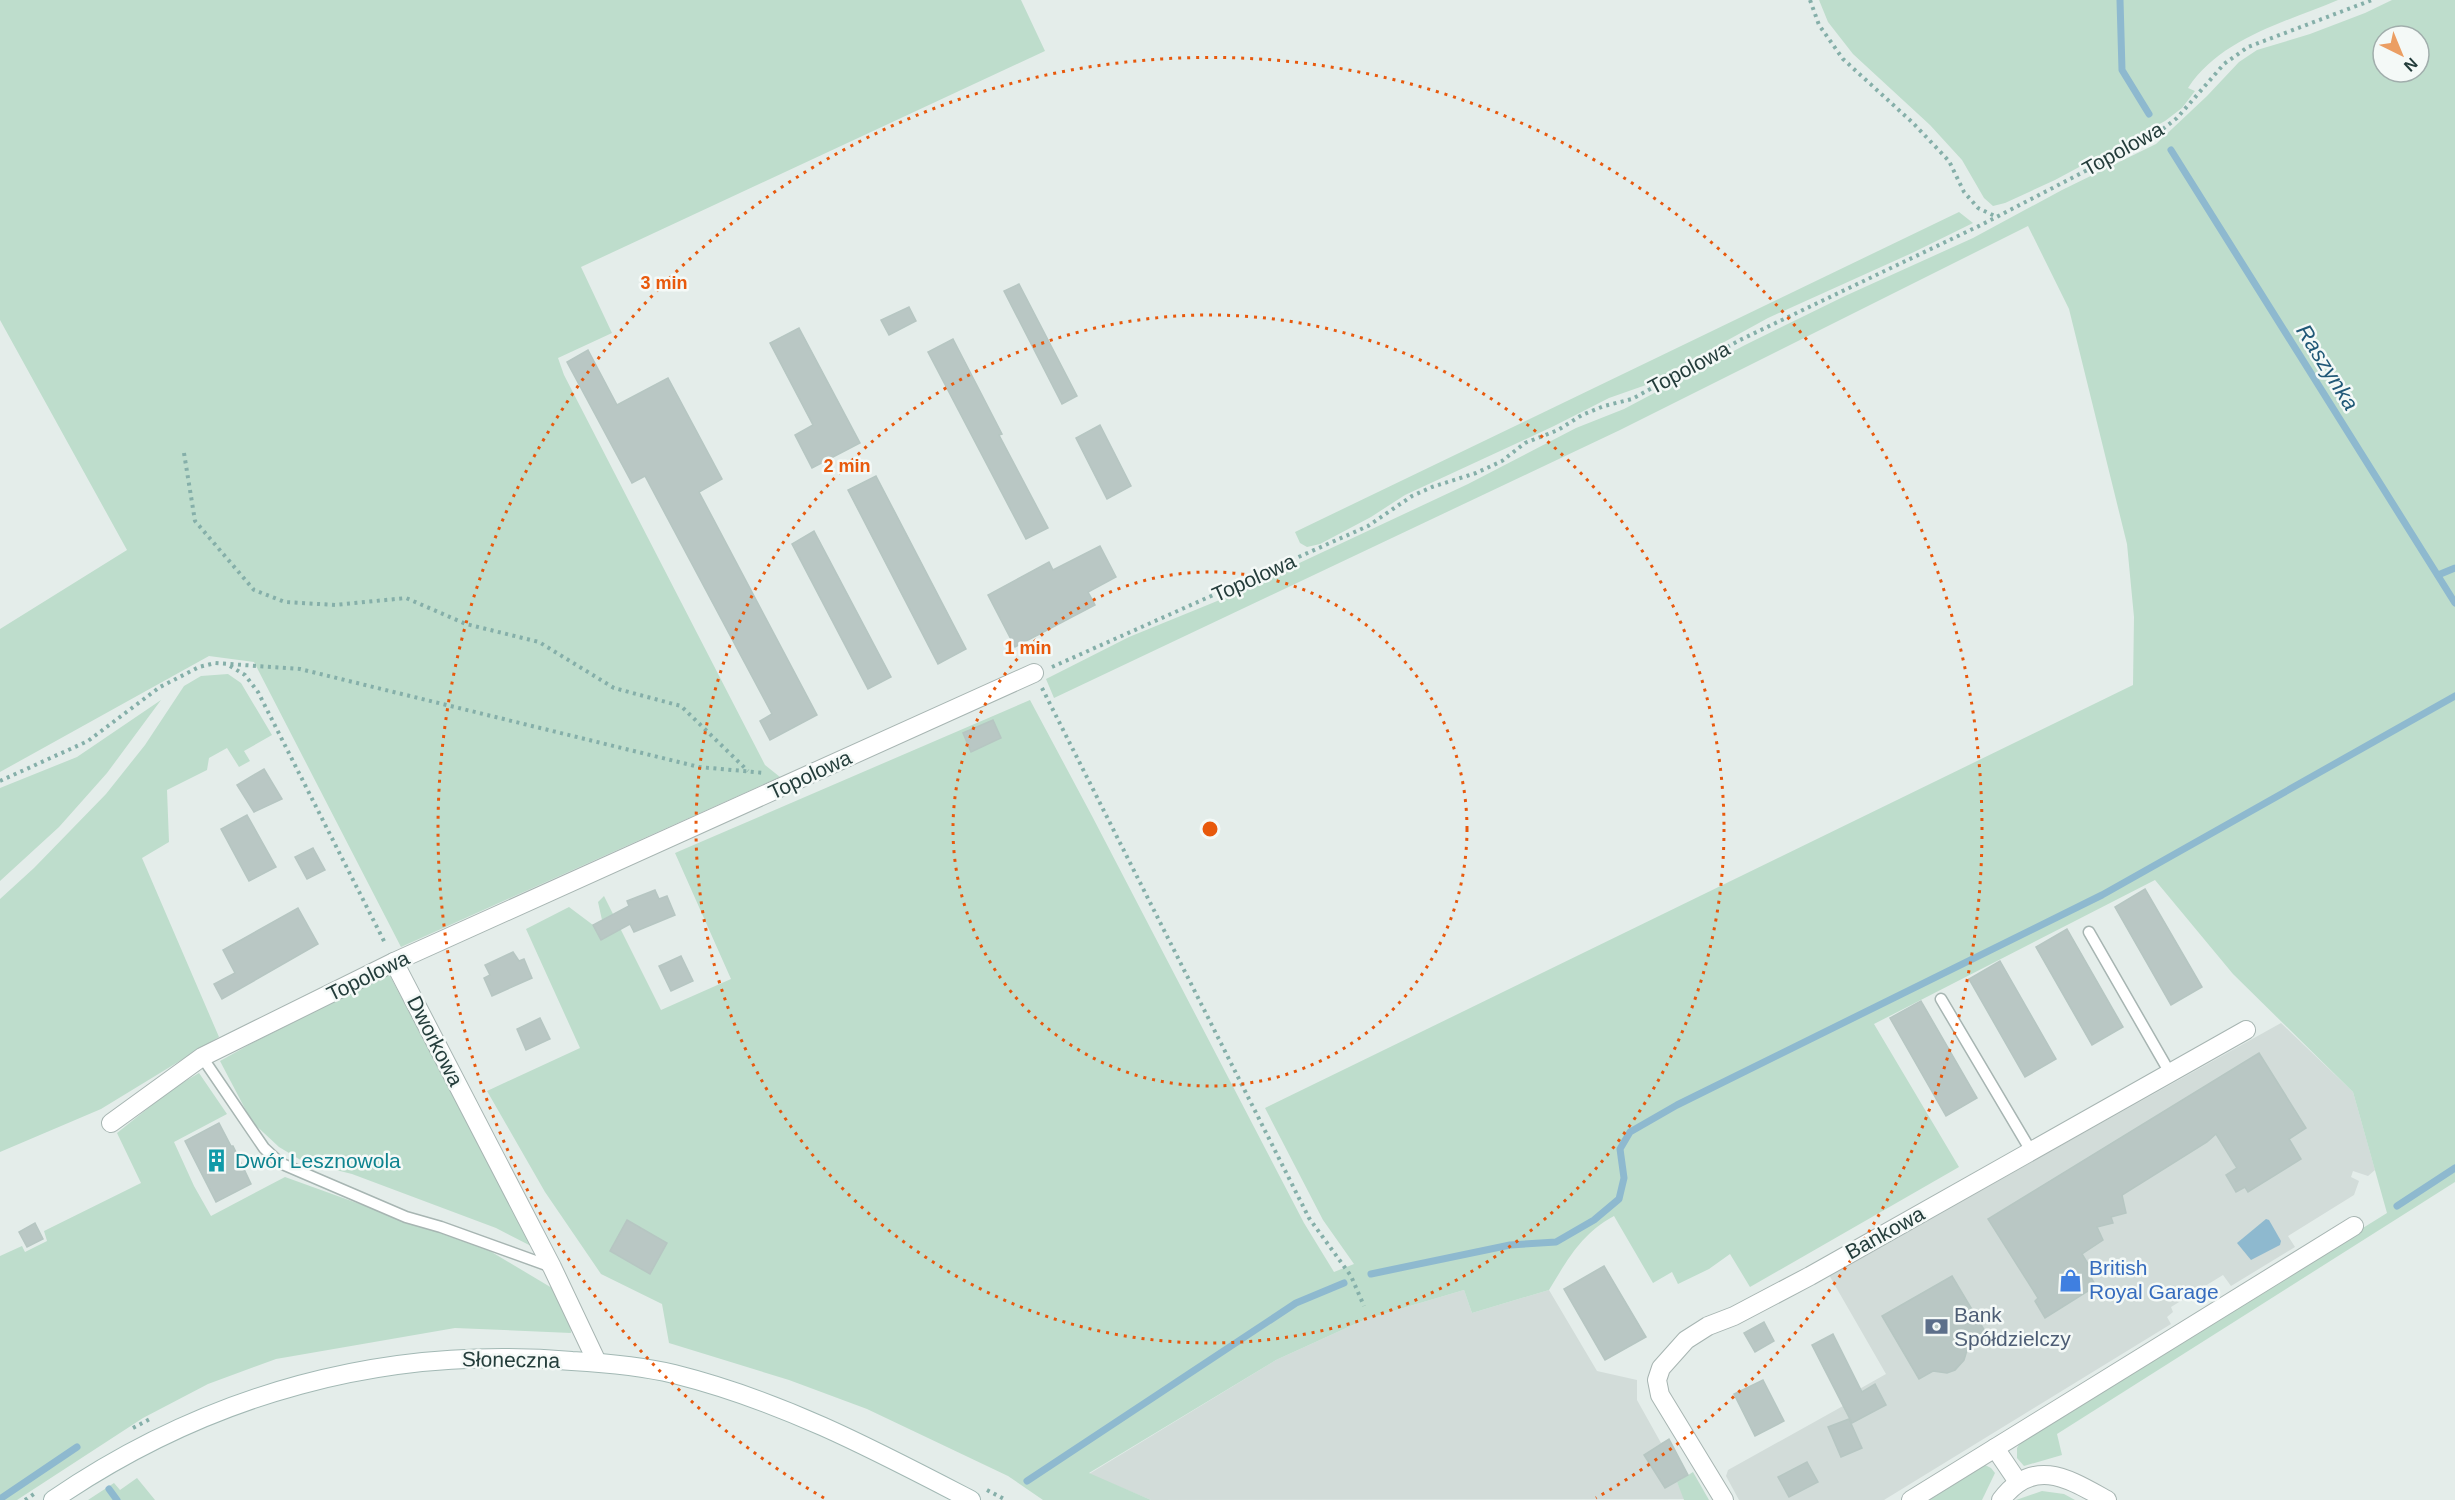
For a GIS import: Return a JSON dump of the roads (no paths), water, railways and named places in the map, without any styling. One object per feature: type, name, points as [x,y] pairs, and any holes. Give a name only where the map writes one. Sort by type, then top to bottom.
[{"type":"street","name":"Topolowa","points":[[111,1123],[202,1057],[394,962],[1034,673]]},
{"type":"street","name":"Dworkowa","points":[[394,962],[552,1267],[597,1362]]},
{"type":"street","name":"Bankowa","points":[[1724,1500],[1660,1395],[1657,1380],[1661,1368],[1681,1346],[1707,1326],[1734,1316],[1810,1275],[2246,1030]]},
{"type":"street","points":[[1911,1500],[2354,1226]]},
{"type":"street","name":"Słoneczna","points":[[53,1500],[131,1451],[217,1411],[275,1391],[365,1369],[413,1362],[484,1357],[597,1362],[672,1374],[766,1402],[848,1436],[971,1500]]},
{"type":"street","points":[[1995,1448],[2018,1482]]},
{"type":"street","points":[[2001,1500],[2018,1482],[2042,1475],[2059,1476],[2071,1480],[2107,1500]]},
{"type":"lane","points":[[2089,932],[2170,1073]]},
{"type":"lane","points":[[1941,999],[2031,1151]]},
{"type":"lane","points":[[202,1057],[264,1148],[280,1163],[406,1217],[441,1227],[552,1267]]},
{"type":"water","points":[[2266,1219],[2269,1220],[2281,1241],[2280,1245],[2251,1260],[2237,1243]]},
{"type":"waterway","name":"Raszynka","points":[[2120,0],[2122,70],[2149,114]]},
{"type":"waterway","name":"Raszynka","points":[[2171,150],[2455,603]]},
{"type":"waterway","points":[[2438,575],[2455,568]]},
{"type":"waterway","points":[[1371,1274],[1510,1245],[1556,1242],[1594,1220],[1619,1199],[1624,1178],[1620,1149],[1630,1132],[1677,1105],[2102,895],[2455,696]]},
{"type":"waterway","points":[[2397,1206],[2455,1168]]},
{"type":"waterway","points":[[1027,1481],[1296,1303],[1344,1283]]},
{"type":"waterway","points":[[0,1499],[77,1447]]},
{"type":"waterway","points":[[109,1489],[117,1500]]},
{"type":"place","name":"Dwór Lesznowola","points":[[217,1161]]},
{"type":"place","name":"British Royal Garage","points":[[2071,1280]]},
{"type":"place","name":"Bank Spółdzielczy","points":[[1936,1327]]}]
